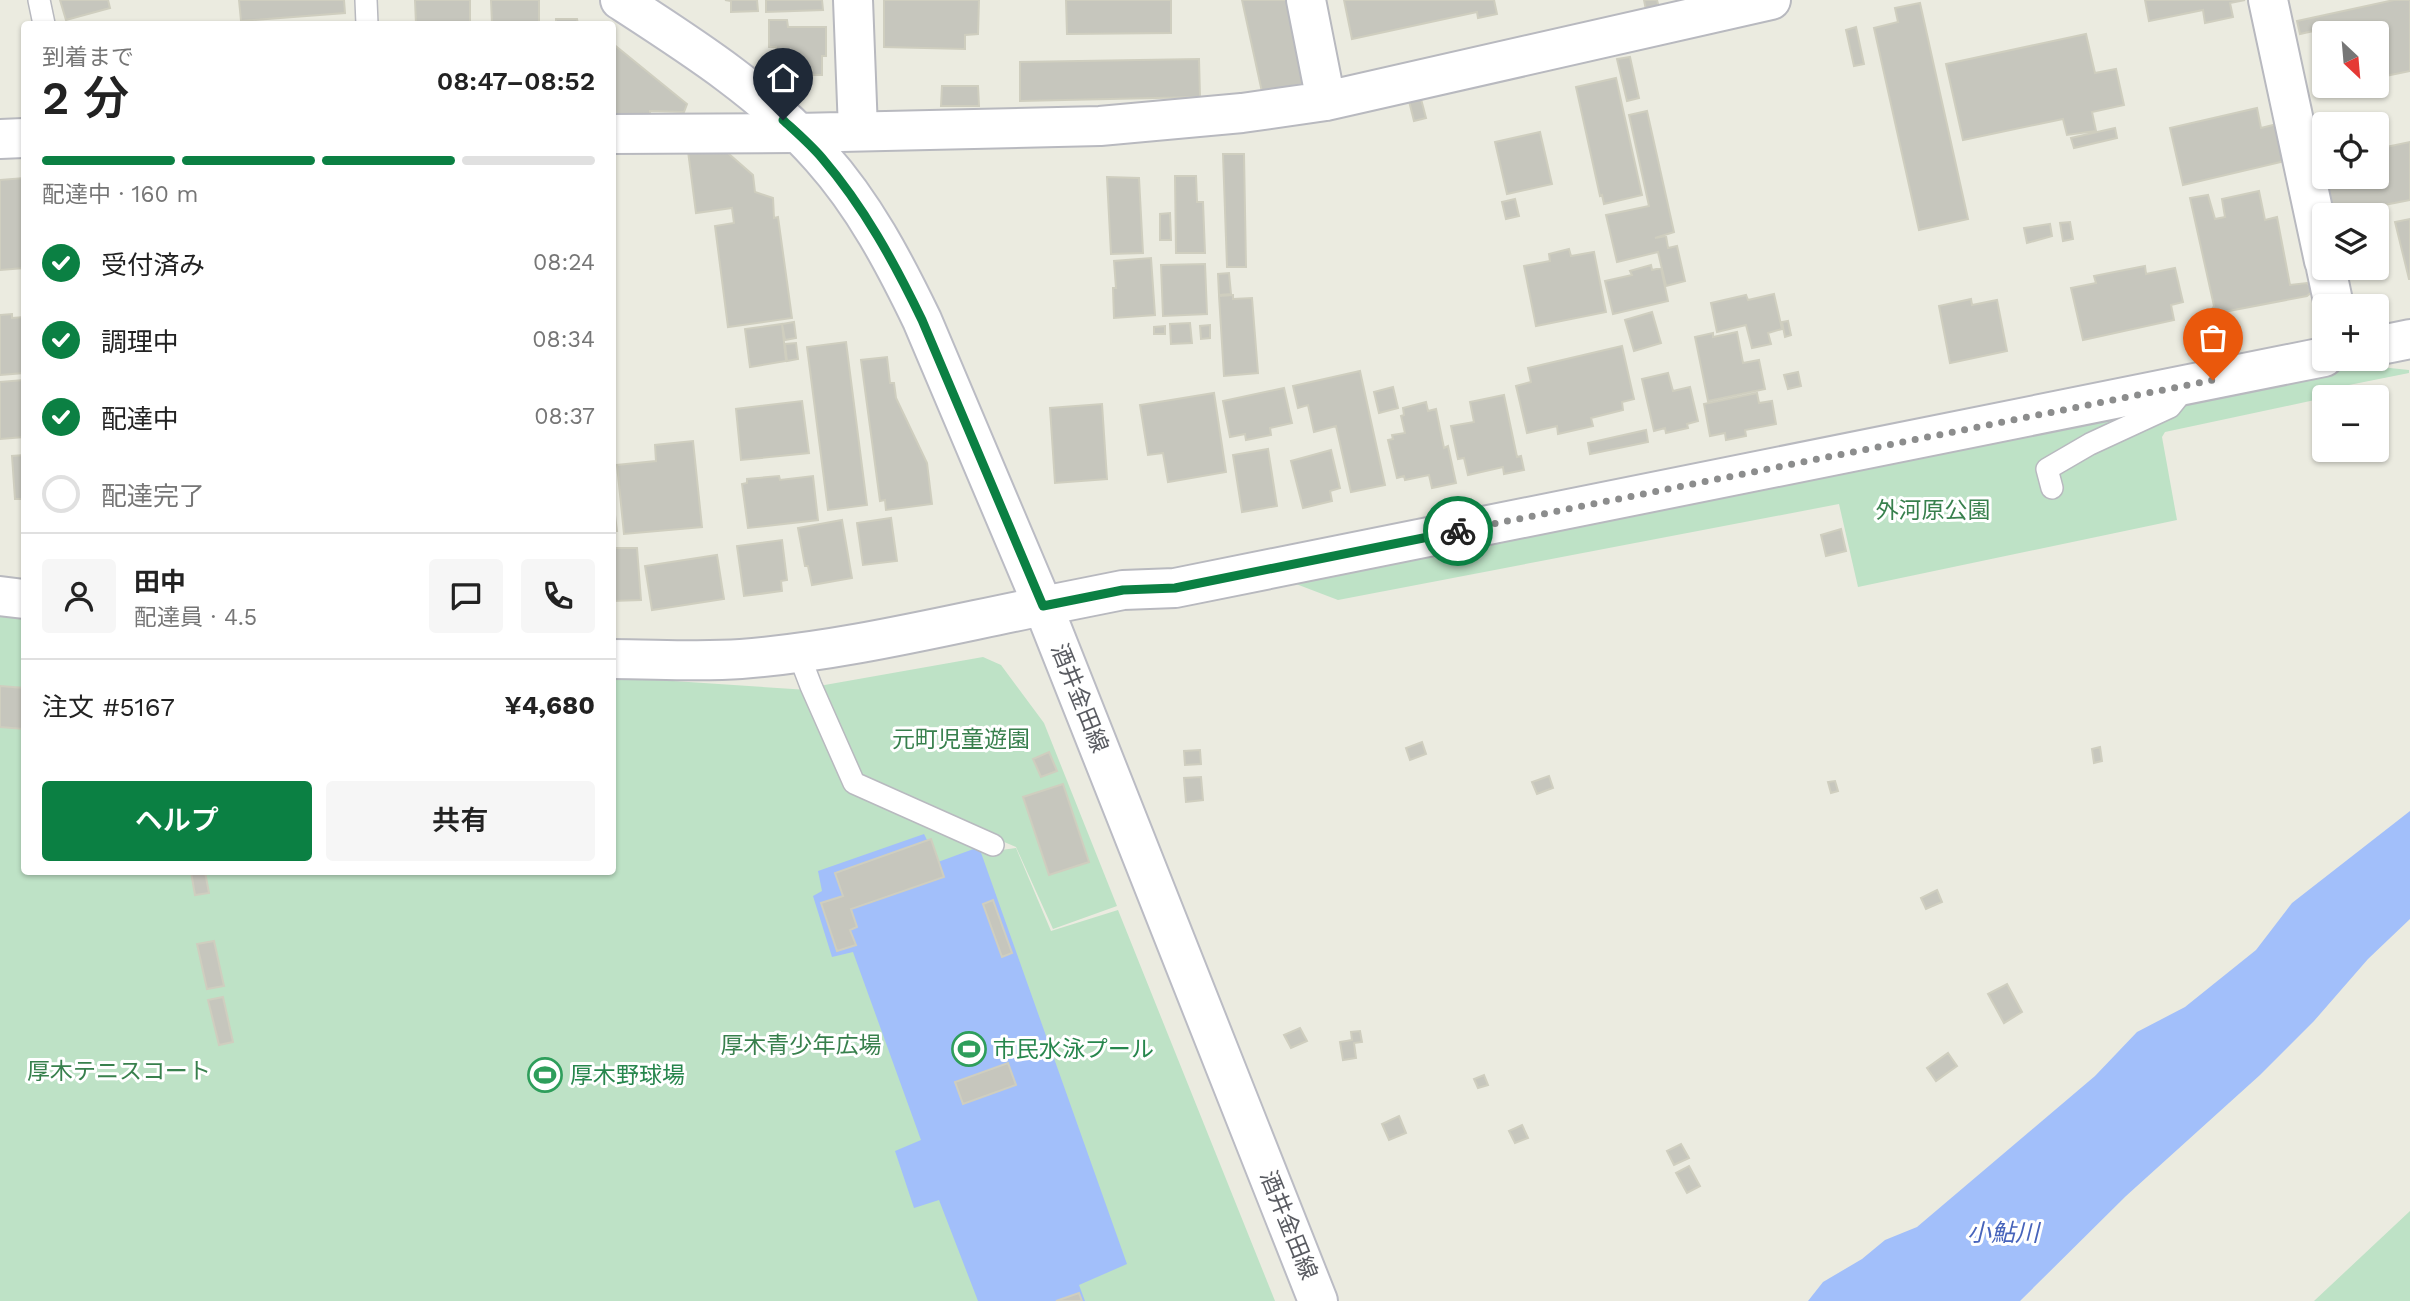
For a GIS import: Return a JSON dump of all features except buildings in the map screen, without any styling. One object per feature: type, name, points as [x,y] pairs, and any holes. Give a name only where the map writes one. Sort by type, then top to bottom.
[{"type":"street","name":"酒井金田線","points":[[620,0],[686,43],[756,94],[797,133],[840,180],[877,234],[900,276],[922,320],[1043,606],[1318,1301]]},
{"type":"street","points":[[853,0],[858,130]]},
{"type":"street","points":[[1307,0],[1326,101]]},
{"type":"street","points":[[616,134],[1100,126],[1242,113],[1326,101],[1771,0]]},
{"type":"street","points":[[2268,0],[2312,205]]},
{"type":"street","points":[[0,139],[21,138]]},
{"type":"street","points":[[2389,343],[2410,339]]},
{"type":"street","points":[[616,659],[740,659],[799,652],[923,632],[1123,590],[1175,588],[2312,359]]},
{"type":"street","points":[[0,596],[21,599]]},
{"type":"lane","points":[[38,0],[43,21]]},
{"type":"lane","points":[[366,0],[367,21]]},
{"type":"lane","points":[[2052,488],[2047,469],[2090,444],[2170,407],[2188,385]]},
{"type":"lane","points":[[799,652],[811,687],[854,783],[993,845]]},
{"type":"green space","name":"外河原公園","points":[[2389,368],[2409,370],[2409,373],[2349,385],[2312,385],[2312,401],[2165,432],[2162,437],[2177,520],[1858,587],[1839,504],[1338,600],[1283,579],[2325,371],[2389,371]]},
{"type":"green space","name":"厚木青少年広場","points":[[0,611],[21,614],[21,875],[616,875],[616,677],[808,690],[851,787],[994,851],[1016,848],[1051,931],[1118,910],[1275,1301],[0,1301]]},
{"type":"green space","name":"元町児童遊園","points":[[983,657],[1001,665],[1044,723],[1117,906],[1053,929],[1016,847],[858,780],[819,686]]},
{"type":"green space","points":[[2410,1211],[2410,1301],[2314,1301]]},
{"type":"water","name":"小鮎川","points":[[2410,811],[2410,919],[2368,959],[2314,1021],[2260,1075],[2126,1196],[2020,1301],[1808,1301],[1823,1282],[1862,1259],[1885,1240],[1917,1227],[2095,1076],[2137,1032],[2185,1007],[2256,950],[2292,903]]},
{"type":"water","name":"市民水泳プール","points":[[924,834],[938,862],[979,847],[1127,1264],[1079,1285],[1085,1301],[978,1301],[939,1200],[914,1208],[895,1151],[921,1140],[853,952],[832,957],[813,896],[822,891],[818,871]]},
{"type":"way so far","points":[[1458,531],[2213,380]]},
{"type":"place","name":"市民水泳プール","points":[[969,1049]]},
{"type":"place","name":"厚木野球場","points":[[545,1075]]},
{"type":"route","points":[[783,120],[840,180],[877,234],[900,276],[922,320],[1043,606],[1123,590],[1175,588],[1458,531]]},
{"type":"park label","name":"厚木テニスコート","points":[[119,1071]]}]
